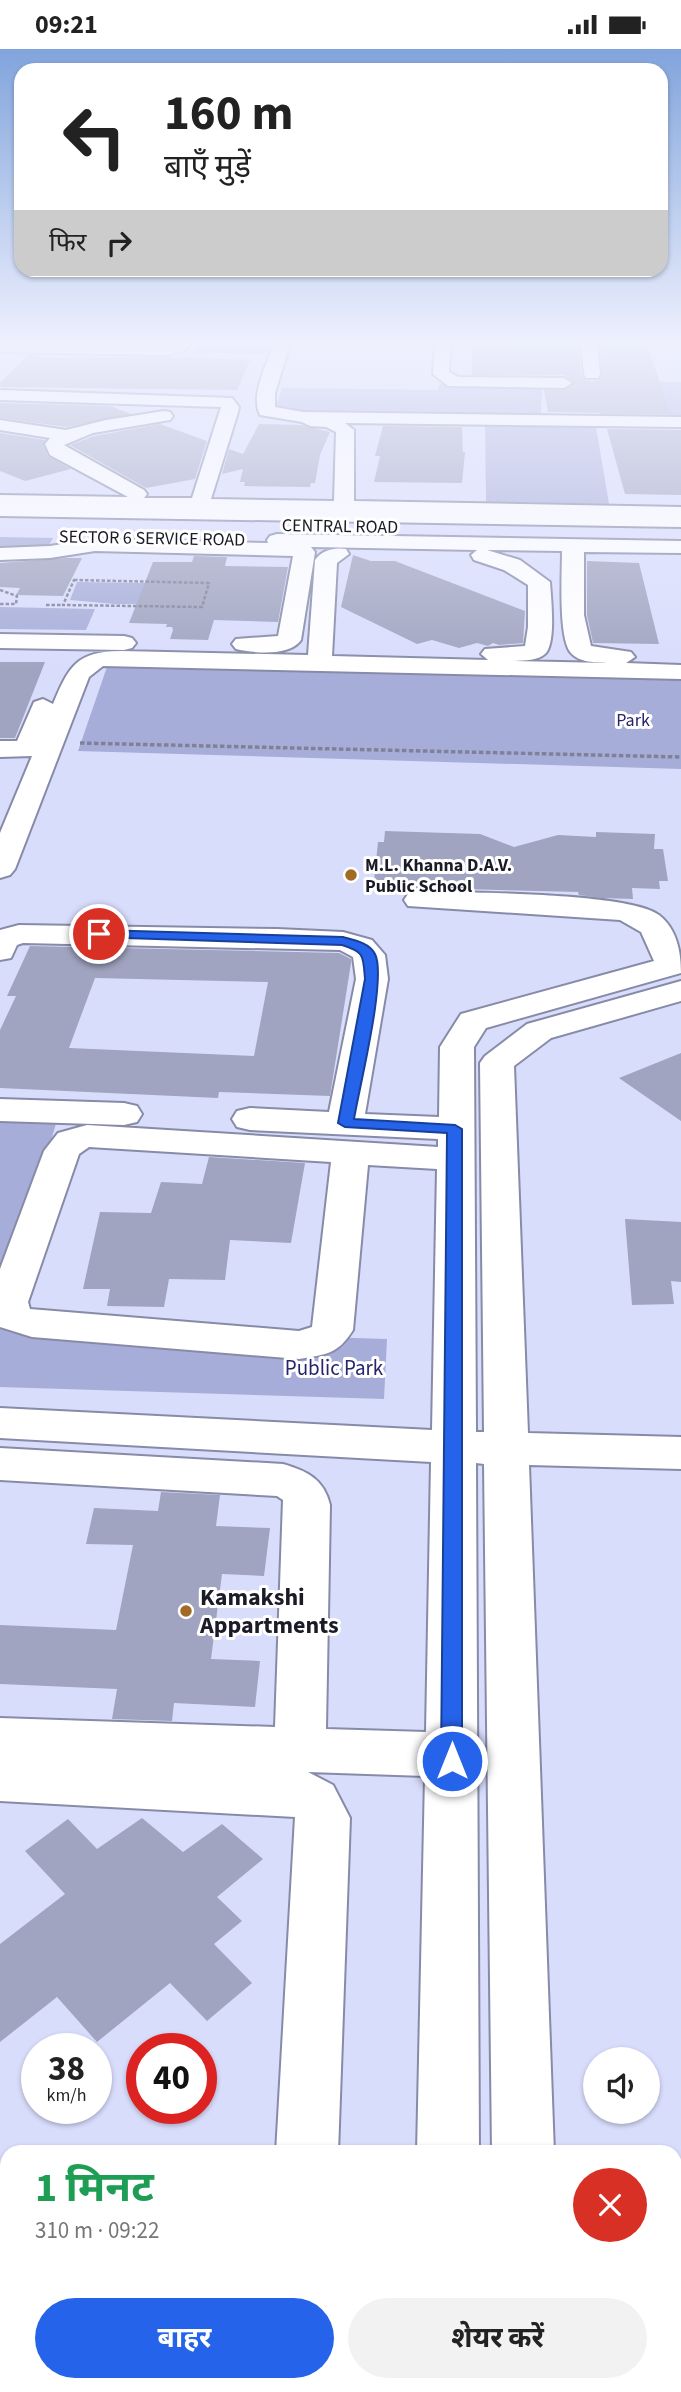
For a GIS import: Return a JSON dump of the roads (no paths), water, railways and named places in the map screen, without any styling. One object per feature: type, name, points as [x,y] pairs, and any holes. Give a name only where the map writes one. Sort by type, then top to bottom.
[{"type":"street","points":[[61,453],[136,494]]},
{"type":"street","points":[[201,499],[216,453]]},
{"type":"street","points":[[343,502],[344,453]]},
{"type":"street","points":[[231,487],[234,493],[243,495],[468,513],[681,513]]},
{"type":"street","points":[[0,490],[201,499]]},
{"type":"street","points":[[0,501],[31,503],[201,499],[343,502]]},
{"type":"street","name":"CENTRAL ROAD","points":[[0,510],[468,513],[681,521]]},
{"type":"street","name":"CENTRAL ROAD","points":[[0,521],[446,536],[681,531]]},
{"type":"street","name":"SECTOR 6 SERVICE ROAD","points":[[0,536],[297,545],[446,536],[483,550],[572,551],[681,547]]},
{"type":"street","points":[[0,554],[41,553],[95,545],[297,545],[304,552],[289,640],[284,643],[96,651],[0,641]]},
{"type":"street","points":[[96,651],[121,658],[319,658],[509,655],[536,650],[540,627],[540,582],[483,550],[350,552],[326,560],[319,658]]},
{"type":"street","points":[[681,557],[572,551],[573,615],[580,649],[587,655],[602,657],[681,658]]},
{"type":"street","points":[[0,805],[26,756],[83,666],[96,651]]},
{"type":"street","points":[[0,658],[49,657],[60,663],[26,756],[0,869]]},
{"type":"street","points":[[319,658],[681,672]]},
{"type":"street","points":[[419,900],[614,910],[636,915],[652,922],[678,973]]},
{"type":"street","points":[[0,951],[4,940],[19,934],[343,941],[361,947],[369,954],[372,979],[348,1137],[332,1330],[323,1341],[299,1345],[32,1324],[12,1317],[8,1302],[62,1151],[71,1142],[88,1136],[348,1137]]},
{"type":"street","points":[[448,2145],[457,1047],[473,1021],[678,973]]},
{"type":"street","points":[[523,2145],[497,1063],[539,1031],[678,973]]},
{"type":"street","points":[[0,1110],[456,1144]]},
{"type":"street","points":[[0,1423],[452,1447],[681,1453]]},
{"type":"street","points":[[0,1464],[283,1480],[296,1485],[305,1495],[307,1505],[300,1750]]},
{"type":"street","points":[[0,1740],[452,1755]]},
{"type":"street","points":[[0,1779],[303,1793],[314,1801],[323,1818],[307,2145]]},
{"type":"place","name":"M.L. Khanna D.A.V. Public School","points":[[351,875]]},
{"type":"place","name":"Kamakshi Appartments","points":[[186,1611]]},
{"type":"park label","name":"Park","points":[[633,720]]},
{"type":"park label","name":"Public Park","points":[[334,1368]]}]
